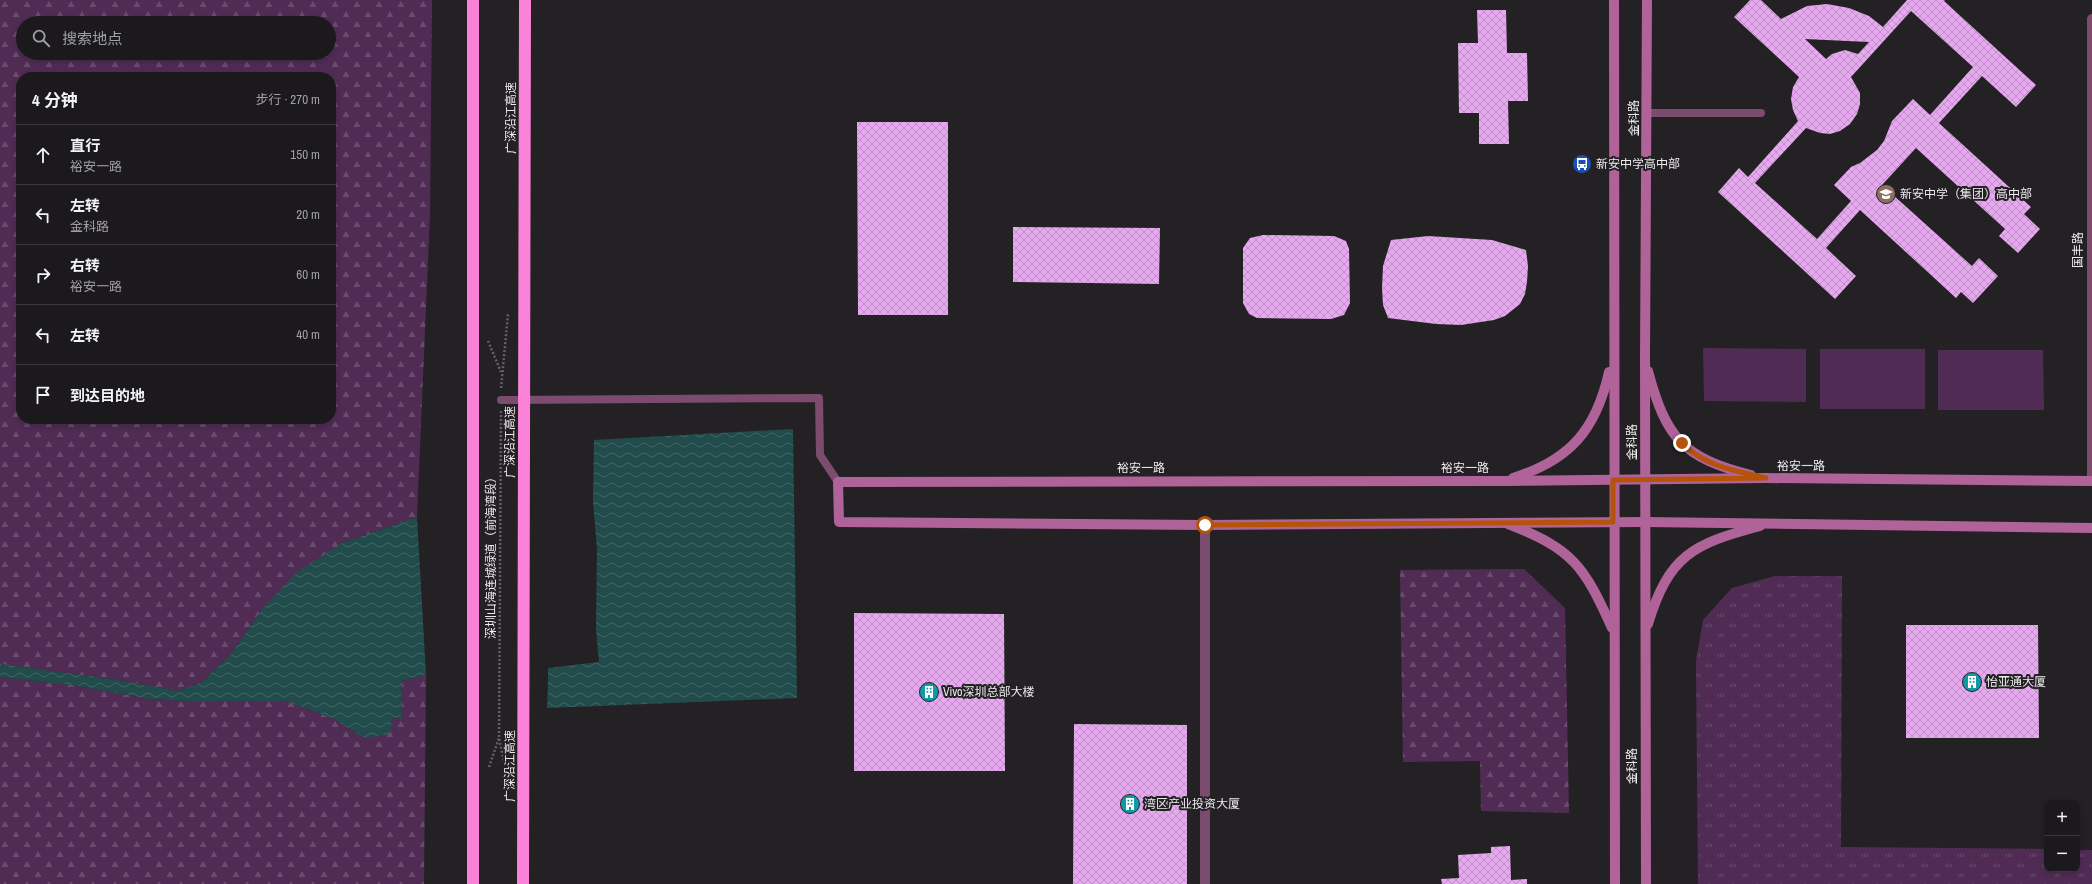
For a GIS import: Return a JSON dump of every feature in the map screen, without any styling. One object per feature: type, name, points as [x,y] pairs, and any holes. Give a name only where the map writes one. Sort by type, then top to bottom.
[{"type":"highway","points":[[473,0],[473,884]]},
{"type":"highway","name":"广深沿江高速","points":[[523,884],[525,0]]},
{"type":"main road","name":"金科路","points":[[1614,0],[1613,632],[1615,884]]},
{"type":"main road","name":"金科路","points":[[1646,884],[1645,357],[1647,0]]},
{"type":"main road","points":[[1502,481],[1536,470],[1566,451],[1579,439],[1598,408],[1605,390],[1613,352]]},
{"type":"main road","points":[[1645,357],[1662,415],[1671,432],[1686,447],[1699,457],[1715,465],[1766,478]]},
{"type":"main road","name":"裕安一路","points":[[838,482],[1502,481],[1766,478],[2092,481]]},
{"type":"main road","points":[[838,482],[839,522],[1205,525],[1502,522],[1772,522],[2092,528]]},
{"type":"main road","points":[[1502,522],[1546,541],[1572,559],[1590,582],[1613,632]]},
{"type":"main road","points":[[1645,636],[1655,601],[1662,586],[1681,559],[1690,552],[1711,541],[1772,522]]},
{"type":"street","name":"国丰路","points":[[2092,19],[2092,481]]},
{"type":"street","points":[[1205,525],[1205,884]]},
{"type":"lane","points":[[1647,113],[1761,113]]},
{"type":"lane","points":[[501,400],[819,398],[820,455],[838,482]]},
{"type":"path","name":"深圳山海连城绿道（前海湾段）","points":[[499,738],[501,373]]},
{"type":"green space","points":[[0,0],[432,0],[430,214],[417,517],[342,543],[263,608],[231,654],[202,682],[178,691],[113,679],[0,664]]},
{"type":"green space","points":[[1703,348],[1806,349],[1806,402],[1704,401]]},
{"type":"green space","points":[[1820,349],[1925,349],[1925,409],[1820,409]]},
{"type":"green space","points":[[1938,350],[2043,350],[2044,410],[1938,410]]},
{"type":"green space","points":[[1524,569],[1565,608],[1569,813],[1481,811],[1480,761],[1403,762],[1400,570]]},
{"type":"green space","points":[[1775,576],[1842,576],[1841,847],[2044,849],[2044,872],[2080,872],[2080,850],[2092,850],[2092,884],[1698,884],[1696,661],[1703,620],[1732,588]]},
{"type":"green space","points":[[426,675],[424,884],[0,884],[0,677],[78,686],[149,699],[188,701],[286,701],[332,718],[365,738],[392,718],[401,719],[402,681]]},
{"type":"water","points":[[793,429],[797,698],[547,708],[548,668],[599,662],[596,629],[597,549],[593,501],[594,440]]},
{"type":"water","points":[[417,517],[426,675],[402,681],[401,719],[392,718],[390,734],[365,738],[332,718],[286,701],[188,701],[149,699],[78,686],[0,677],[0,664],[113,679],[178,691],[202,682],[231,654],[263,608],[297,572],[342,543]]},
{"type":"pier","points":[[548,666],[547,710],[545,708],[546,668]]},
{"type":"building","points":[[1750,0],[1761,0],[1781,19],[1807,6],[1827,4],[1849,8],[1869,16],[1883,27],[1907,0],[1945,0],[1944,1],[2036,85],[2016,107],[1982,76],[1939,123],[2031,207],[2024,214],[2040,229],[2018,253],[1999,236],[2005,229],[1916,148],[1882,185],[1972,266],[1979,258],[1998,276],[1973,303],[1961,292],[1956,298],[1860,210],[1826,248],[1856,276],[1835,299],[1718,192],[1739,168],[1748,177],[1798,121],[1793,110],[1791,99],[1793,87],[1799,77],[1734,17]],"holes":[[[1911,11],[1973,67],[1930,115],[1913,99],[1892,121],[1884,141],[1877,150],[1860,163],[1851,167],[1834,185],[1851,201],[1817,239],[1755,183],[1806,128],[1820,133],[1830,134],[1840,131],[1850,124],[1857,114],[1860,104],[1860,93],[1851,77]],[[1805,39],[1869,42],[1858,54],[1845,50],[1832,54],[1826,59]]]},
{"type":"building","points":[[1477,10],[1506,10],[1507,53],[1527,53],[1528,101],[1508,101],[1509,144],[1479,144],[1479,113],[1459,113],[1458,43],[1478,43]]},
{"type":"building","points":[[857,122],[948,122],[948,315],[858,315]]},
{"type":"building","points":[[1013,227],[1160,228],[1159,284],[1013,282]]},
{"type":"building","points":[[1263,235],[1334,236],[1346,241],[1349,249],[1350,303],[1344,315],[1331,319],[1257,318],[1249,314],[1243,303],[1243,248],[1250,238]]},
{"type":"building","points":[[1428,236],[1492,240],[1526,250],[1528,266],[1527,282],[1525,294],[1520,304],[1505,316],[1494,320],[1461,325],[1436,324],[1388,318],[1383,305],[1382,288],[1383,266],[1391,240]]},
{"type":"building","name":"Vivo深圳总部大楼","points":[[854,613],[1004,614],[1005,771],[854,771]]},
{"type":"building","name":"怡亚通大厦","points":[[1906,625],[2038,625],[2039,738],[1906,738]]},
{"type":"building","name":"湾区产业投资大厦","points":[[1074,724],[1187,725],[1187,884],[1073,884]]},
{"type":"building","points":[[1510,846],[1511,880],[1527,879],[1527,884],[1442,884],[1441,879],[1459,878],[1458,855],[1491,853],[1491,847]]},
{"type":"place","name":"新安中学高中部","points":[[1582,164]]},
{"type":"place","name":"新安中学（集团）高中部","points":[[1886,194]]},
{"type":"place","name":"怡亚通大厦","points":[[1972,682]]},
{"type":"place","name":"Vivo深圳总部大楼","points":[[929,692]]},
{"type":"place","name":"湾区产业投资大厦","points":[[1130,804]]},
{"type":"route","points":[[1205,525],[1613,522],[1613,480],[1766,478],[1715,465],[1699,457],[1682,443]]}]
